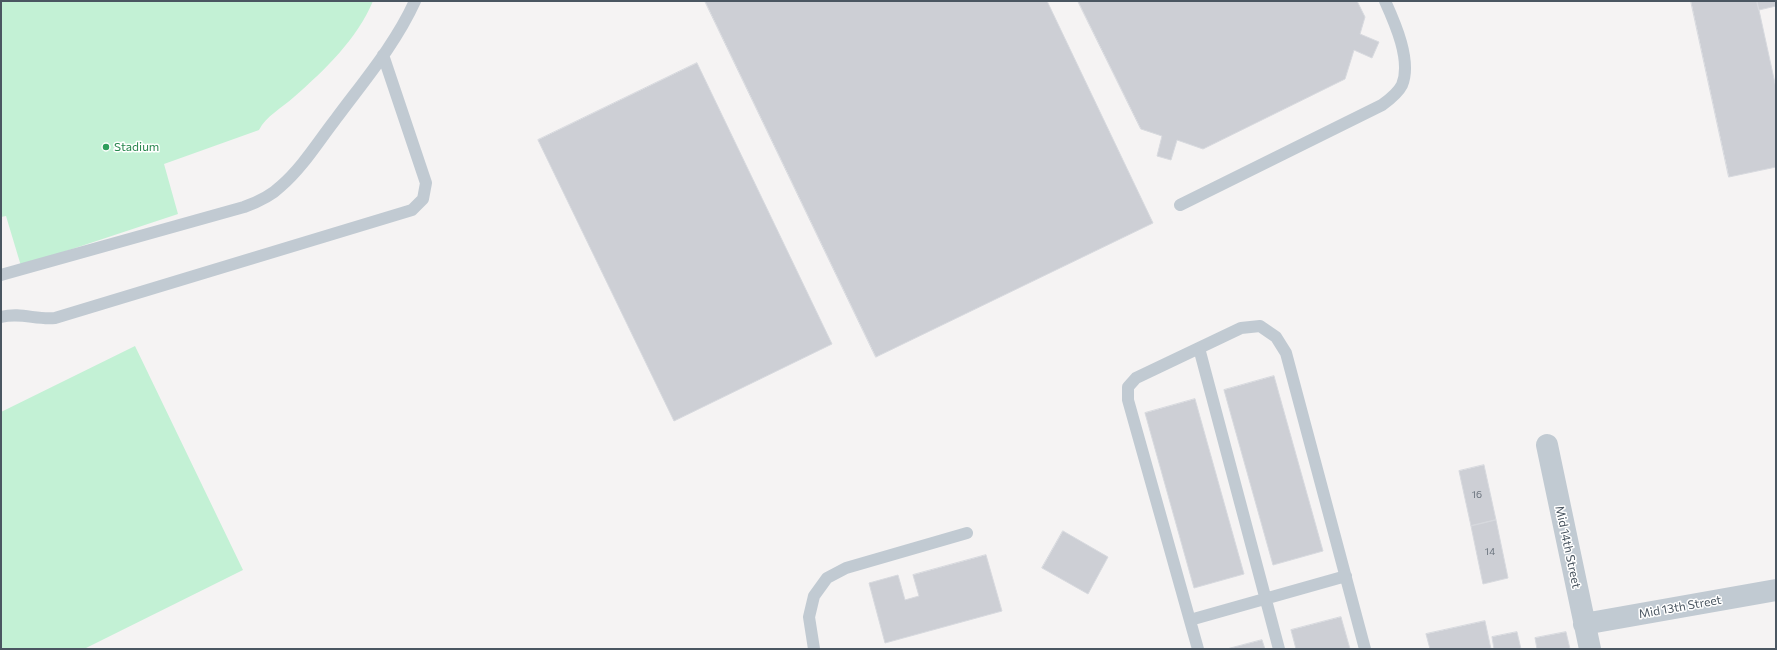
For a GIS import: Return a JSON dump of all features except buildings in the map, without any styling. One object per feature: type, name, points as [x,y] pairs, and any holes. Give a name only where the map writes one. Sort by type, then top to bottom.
[{"type":"street","name":"Mid 14th Street","points":[[1547,445],[1590,649]]},
{"type":"street","name":"Mid 13th Street","points":[[1584,624],[1776,590]]},
{"type":"lane","points":[[1,275],[244,207],[269,196],[281,187],[299,167],[383,55],[402,27],[415,1]]},
{"type":"lane","points":[[1180,205],[1375,109],[1391,99],[1401,87],[1405,76],[1405,64],[1398,31],[1385,1]]},
{"type":"lane","points":[[1,317],[18,314],[40,318],[55,318],[412,210],[423,199],[426,183],[383,55]]},
{"type":"lane","points":[[1198,649],[1128,400],[1128,387],[1136,378],[1241,328],[1260,326],[1276,337],[1286,353],[1365,649]]},
{"type":"lane","points":[[1199,348],[1279,649]]},
{"type":"lane","points":[[814,649],[809,617],[814,596],[827,578],[846,568],[967,533]]},
{"type":"lane","points":[[1190,620],[1346,576]]},
{"type":"green space","name":"Stadium","points":[[1,1],[373,1],[358,28],[339,53],[306,87],[270,116],[259,130],[164,164],[178,214],[21,266],[6,216],[1,217]]},
{"type":"green space","points":[[135,346],[243,570],[84,649],[1,649],[1,412]]},
{"type":"place","name":"Stadium","points":[[106,147]]}]
